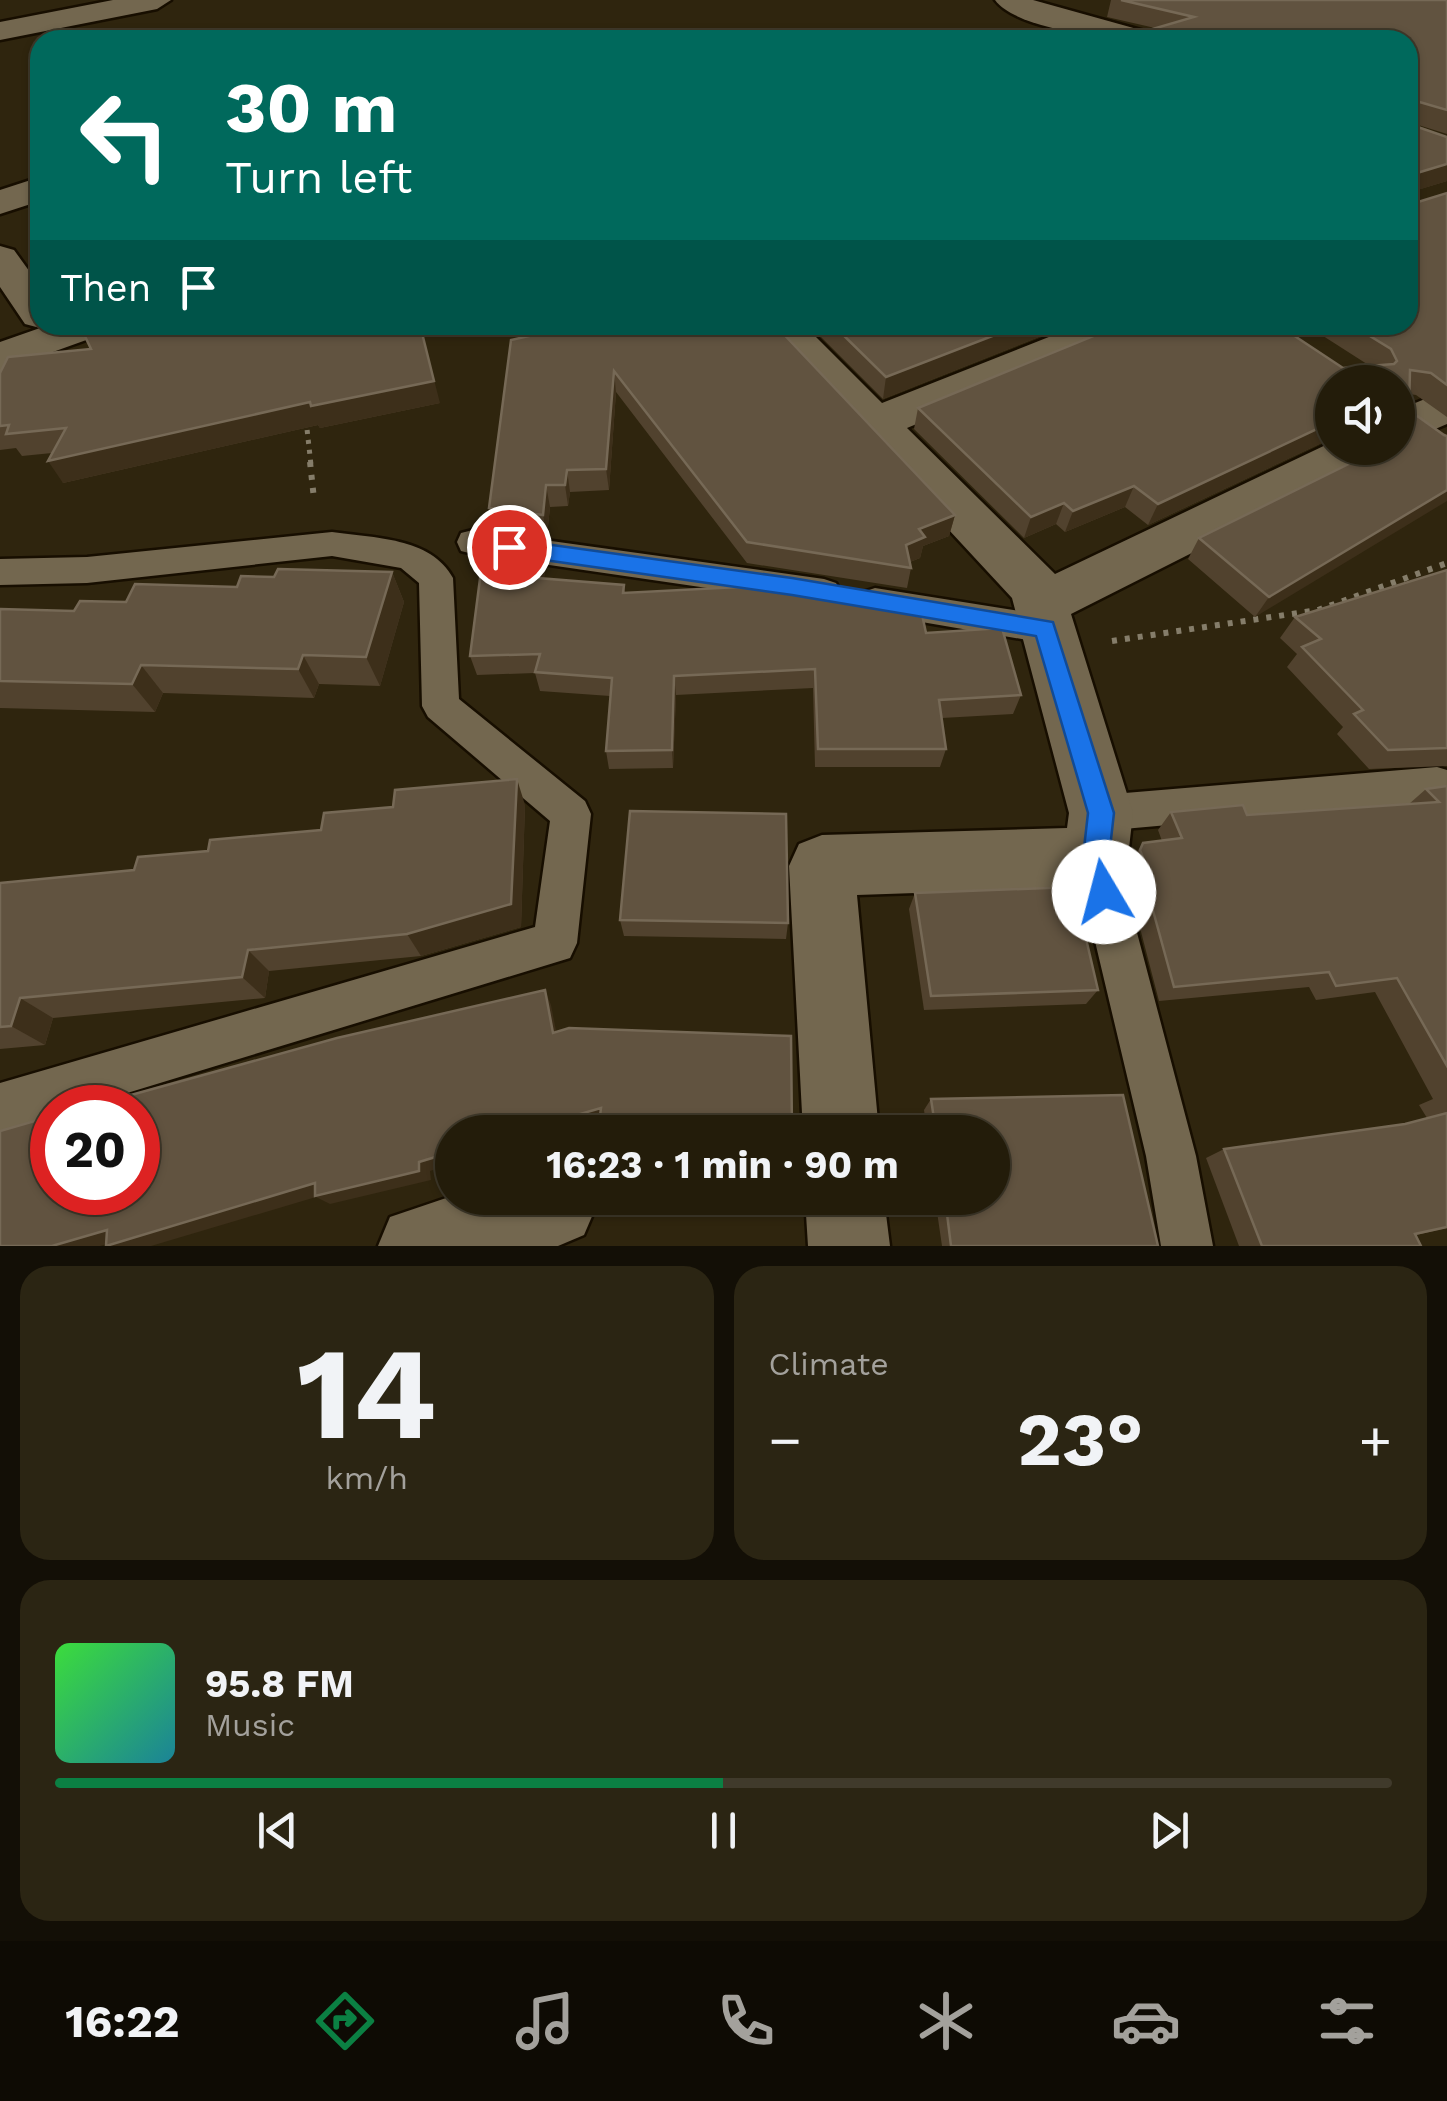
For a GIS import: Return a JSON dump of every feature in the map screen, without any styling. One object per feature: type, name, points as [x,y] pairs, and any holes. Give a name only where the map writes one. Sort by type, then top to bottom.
[{"type":"street","points":[[0,32],[157,0]]},
{"type":"street","points":[[1008,0],[1103,30]]},
{"type":"street","points":[[0,203],[30,192]]},
{"type":"street","points":[[0,258],[30,293]]},
{"type":"street","points":[[0,358],[40,335]]},
{"type":"street","points":[[790,335],[1036,589],[1098,835],[822,866],[839,1115]]},
{"type":"street","points":[[878,422],[1092,335]]},
{"type":"street","points":[[1046,628],[1331,465]]},
{"type":"street","points":[[420,1246],[528,1215]]},
{"type":"street","points":[[846,1215],[848,1246]]},
{"type":"lane","points":[[473,542],[792,586],[1046,628]]},
{"type":"lane","points":[[0,572],[87,570],[332,544],[410,557],[436,578],[441,706],[571,814],[555,943],[0,1108]]},
{"type":"lane","points":[[1186,1246],[1170,1156],[1098,835],[1436,784]]},
{"type":"path","points":[[304,410],[310,498],[327,502]]},
{"type":"path","points":[[1046,628],[1318,610],[1447,562]]},
{"type":"building","points":[[1121,0],[1447,0],[1447,110],[1418,102],[1418,30],[1149,30],[1194,17]]},
{"type":"building","points":[[1418,127],[1447,137],[1447,164],[1418,173]]},
{"type":"building","points":[[1447,193],[1447,385],[1431,373],[1415,371],[1415,365],[1381,365],[1397,361],[1391,349],[1368,335],[1418,335],[1418,202]]},
{"type":"building","points":[[84,335],[422,335],[434,381],[311,406],[310,402],[48,461],[66,428],[6,434],[9,425],[0,426],[0,373],[8,357],[91,349]]},
{"type":"building","points":[[533,335],[784,335],[955,515],[919,529],[925,537],[906,545],[911,568],[747,542],[614,371],[606,469],[567,470],[565,485],[546,485],[543,515],[489,508],[511,340]]},
{"type":"building","points":[[843,335],[995,335],[886,377]]},
{"type":"building","points":[[1096,335],[1293,335],[1338,365],[1315,365],[1315,430],[1158,504],[1134,486],[1073,511],[1064,503],[1031,517],[918,408]]},
{"type":"building","points":[[1415,414],[1447,436],[1447,490],[1269,597],[1199,538],[1347,465],[1415,465]]},
{"type":"building","points":[[485,540],[541,548],[538,578],[624,585],[623,593],[779,585],[776,581],[920,605],[926,633],[1002,628],[1021,695],[939,700],[946,749],[818,749],[815,669],[674,676],[672,750],[606,751],[612,678],[535,672],[540,654],[470,656]]},
{"type":"building","points":[[278,569],[392,572],[366,657],[303,655],[298,669],[141,665],[132,684],[0,681],[0,609],[74,611],[80,601],[126,602],[135,584],[237,587],[241,576],[274,577]]},
{"type":"building","points":[[1447,570],[1447,748],[1388,750],[1354,714],[1363,710],[1302,647],[1321,639],[1295,617]]},
{"type":"building","points":[[517,779],[511,904],[407,934],[248,950],[242,977],[20,998],[11,1026],[0,1027],[0,883],[134,870],[138,857],[208,851],[210,840],[321,830],[324,813],[393,807],[395,790]]},
{"type":"building","points":[[1447,786],[1447,1066],[1397,978],[1336,986],[1329,972],[1174,987],[1146,885],[1154,885],[1140,850],[1143,843],[1182,838],[1171,812],[1243,805],[1247,815],[1439,802],[1426,789]]},
{"type":"building","points":[[630,811],[786,814],[788,923],[620,920]]},
{"type":"building","points":[[1074,887],[1098,990],[931,996],[915,893]]},
{"type":"building","points":[[545,990],[553,1033],[569,1028],[791,1036],[792,1115],[600,1115],[601,1108],[577,1115],[435,1115],[435,1157],[419,1162],[419,1171],[315,1196],[315,1183],[106,1246],[107,1230],[52,1246],[0,1246],[0,1131],[30,1122],[30,1215],[160,1215],[160,1087],[337,1038]]},
{"type":"building","points":[[1123,1095],[1158,1246],[951,1246],[947,1215],[1010,1215],[1010,1115],[933,1115],[931,1099]]},
{"type":"building","points":[[1447,1113],[1447,1227],[1415,1234],[1421,1246],[1262,1246],[1224,1149],[1405,1124]]},
{"type":"route","points":[[509,547],[792,586],[1045,628],[1101,813],[1096,857],[1104,892]]}]
